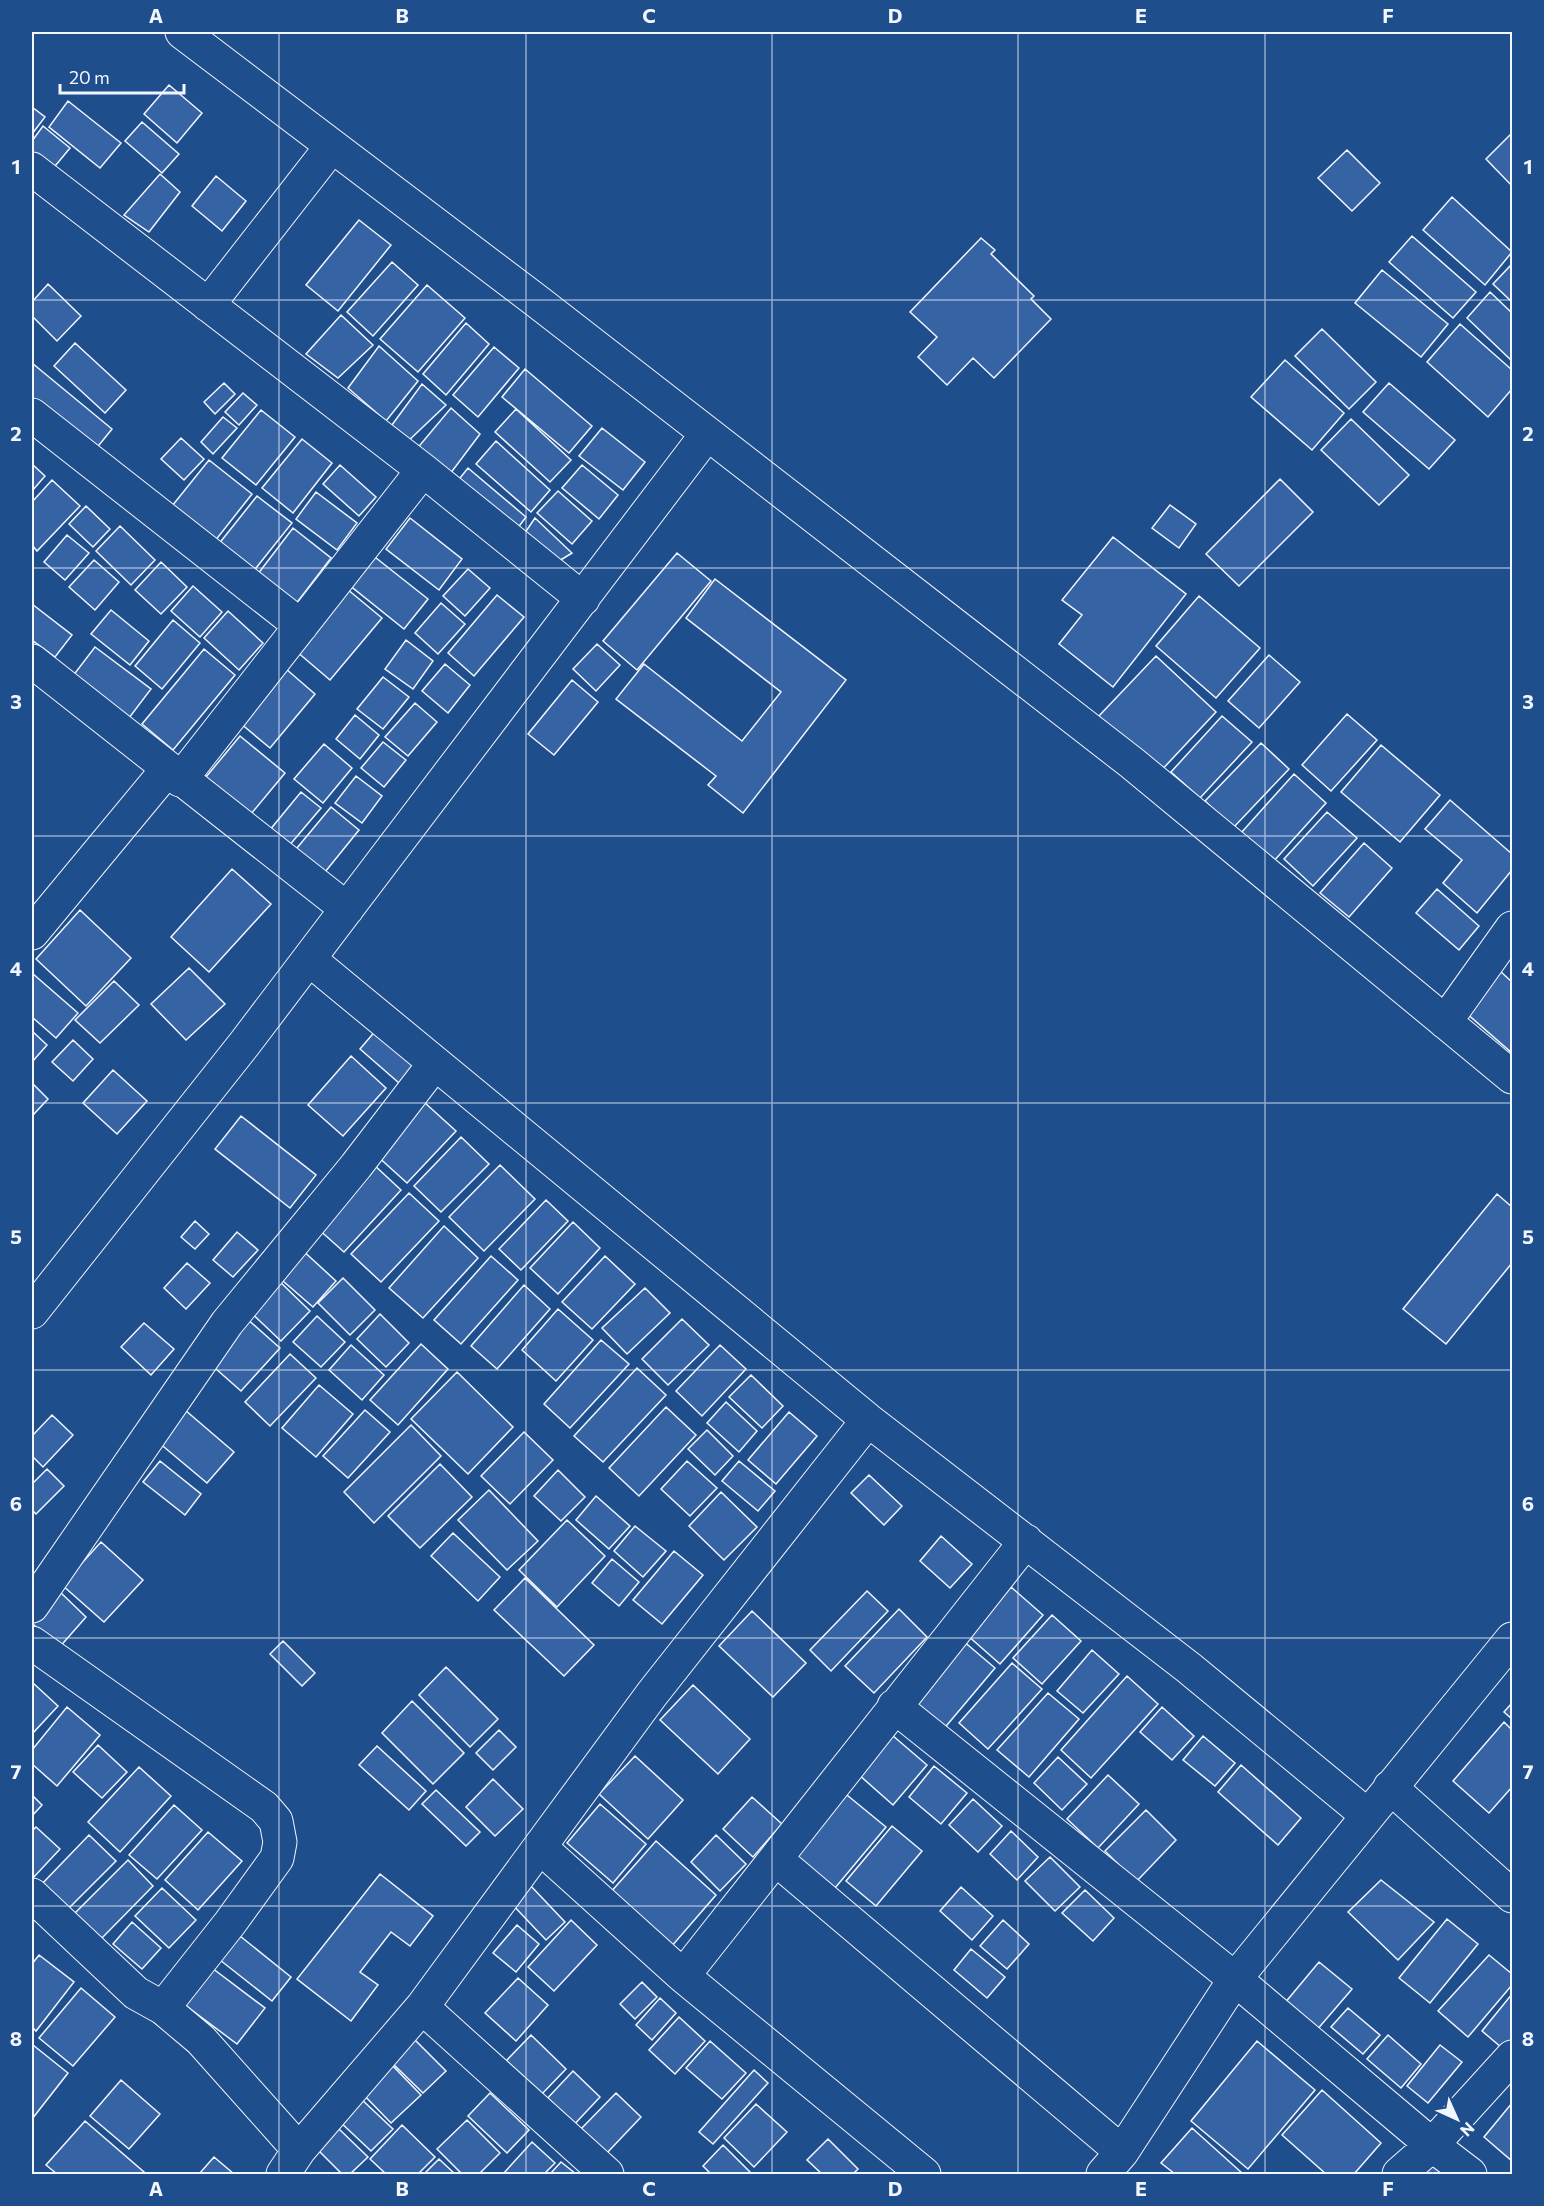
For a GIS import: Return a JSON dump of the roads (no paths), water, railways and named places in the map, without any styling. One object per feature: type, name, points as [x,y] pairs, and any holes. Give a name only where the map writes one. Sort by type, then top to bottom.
[{"type":"street","points":[[182,32],[708,434],[1132,763],[1512,1077]]},
{"type":"street","points":[[208,305],[332,146]]},
{"type":"street","points":[[32,169],[423,470],[583,599]]},
{"type":"street","points":[[32,415],[301,626]]},
{"type":"street","points":[[32,1312],[309,959],[708,434]]},
{"type":"street","points":[[32,933],[174,775],[301,626],[423,470]]},
{"type":"street","points":[[32,661],[347,909]]},
{"type":"street","points":[[1445,1022],[1512,928]]},
{"type":"street","points":[[309,959],[868,1420],[1189,1668],[1367,1815]]},
{"type":"street","points":[[32,1606],[227,1323],[356,1166],[435,1063]]},
{"type":"street","points":[[32,1895],[136,1992],[163,2008],[201,2040],[293,2166],[422,2007],[652,1694],[868,1420]]},
{"type":"street","points":[[683,1977],[1026,1541]]},
{"type":"street","points":[[777,1860],[1112,2163],[1235,1979],[1512,1639]]},
{"type":"street","points":[[32,1643],[264,1807],[276,1821],[280,1842],[278,1857],[230,1923],[163,2008]]},
{"type":"street","points":[[894,1706],[1235,1979],[1470,2175]]},
{"type":"street","points":[[1390,1787],[1512,1896]]},
{"type":"street","points":[[540,1847],[683,1977],[924,2175]]},
{"type":"street","points":[[422,2007],[607,2175]]},
{"type":"street","points":[[1399,2175],[1432,2145],[1512,2057]]}]
